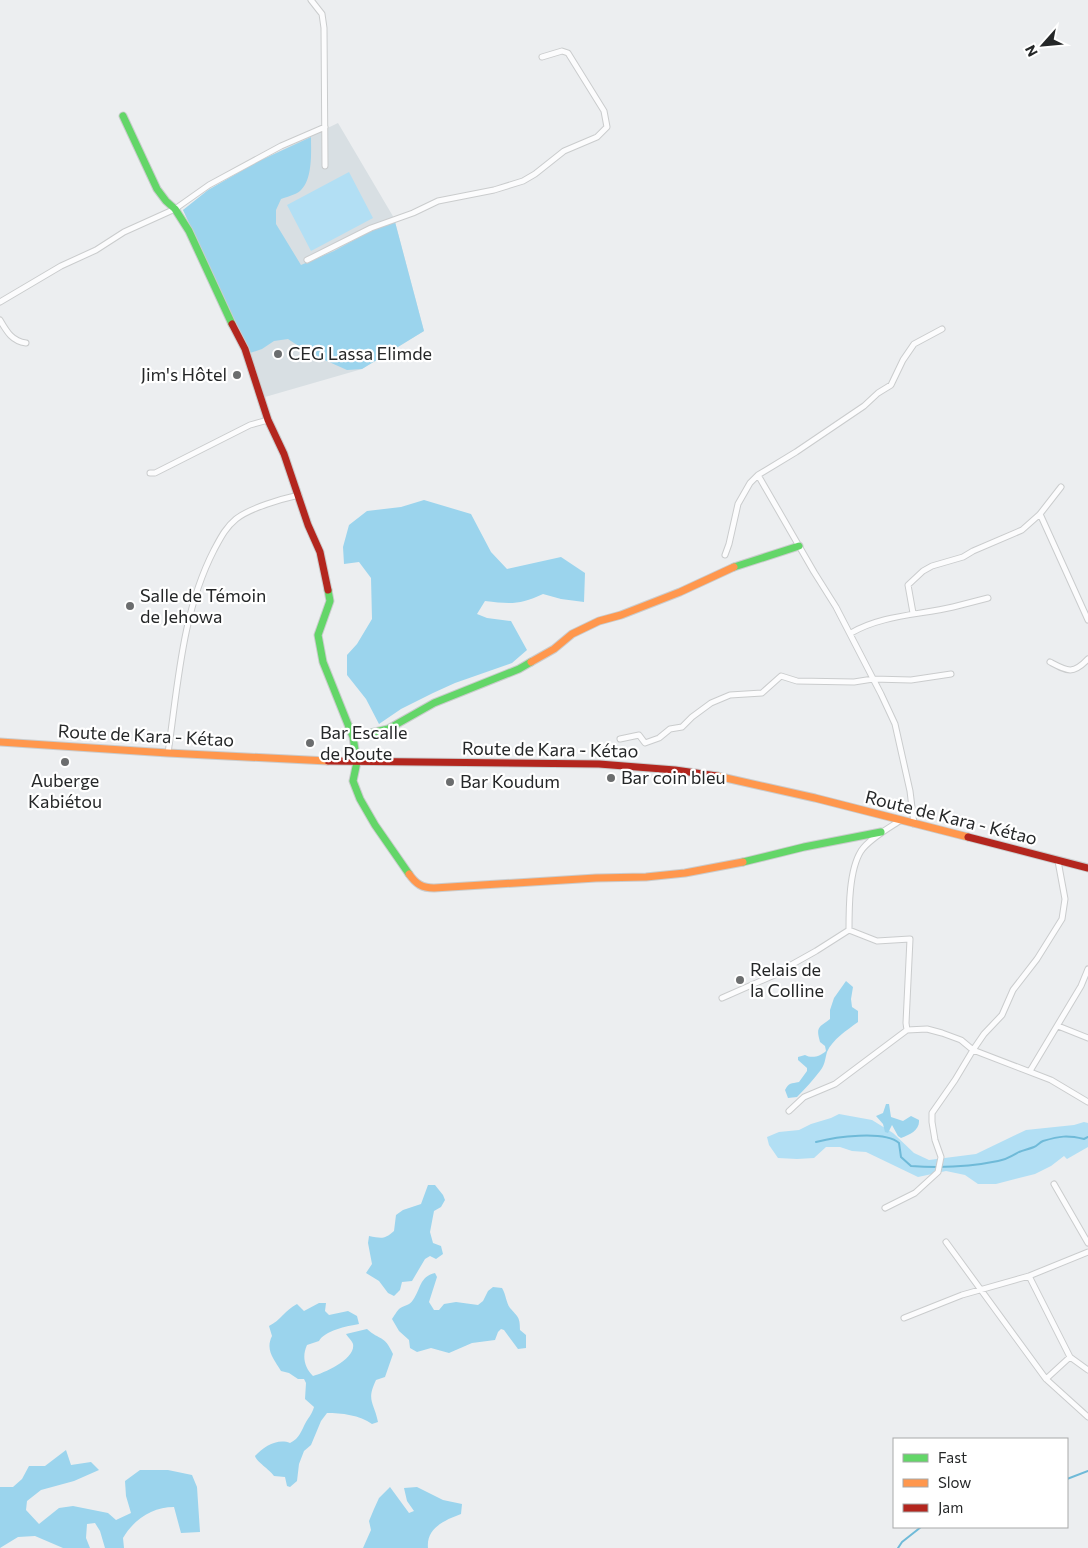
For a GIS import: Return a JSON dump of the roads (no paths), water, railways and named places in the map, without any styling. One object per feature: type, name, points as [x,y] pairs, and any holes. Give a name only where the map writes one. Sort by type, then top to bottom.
[{"type":"street","points":[[312,0],[322,14],[324,28],[325,166]]},
{"type":"street","points":[[307,260],[371,228],[413,213],[438,201],[494,190],[523,181],[564,151],[597,137],[607,127],[604,112],[568,52],[562,51],[542,57]]},
{"type":"street","points":[[123,116],[157,188],[166,201],[176,209],[190,231],[222,307],[245,349],[268,420],[299,495],[308,526],[320,552],[330,602],[318,635],[323,662],[353,738],[356,762],[352,781],[360,799],[415,883],[424,888],[646,877],[724,866],[804,847],[881,832]]},
{"type":"street","points":[[0,302],[61,266],[96,250],[124,232],[176,209],[209,185],[281,146],[325,127]]},
{"type":"street","points":[[0,320],[10,336],[19,342],[26,343]]},
{"type":"street","points":[[725,555],[738,504],[750,483],[758,475],[864,406],[878,393],[891,385],[903,360],[914,344],[942,329]]},
{"type":"street","points":[[150,473],[155,473],[250,425],[268,420]]},
{"type":"street","points":[[758,475],[798,546],[851,633],[895,724],[910,791],[914,824]]},
{"type":"street","points":[[913,614],[908,585],[923,571],[940,563],[963,557],[1022,530],[1040,514],[1061,487]]},
{"type":"street","points":[[168,753],[188,618],[206,565],[221,536],[237,518],[299,495]]},
{"type":"street","points":[[1040,514],[1088,620]]},
{"type":"street","points":[[353,738],[388,729],[450,696],[519,669],[554,649],[572,634],[599,621],[621,615],[680,592],[729,569],[798,546]]},
{"type":"street","points":[[851,633],[872,623],[988,598]]},
{"type":"street","points":[[1050,662],[1064,670],[1072,671],[1078,669],[1088,659]]},
{"type":"street","points":[[620,739],[639,736],[645,743],[659,738],[670,729],[682,727],[711,703],[730,695],[762,693],[781,676],[797,681],[854,682],[873,679],[911,680],[951,674]]},
{"type":"street","name":"Route de Kara - Kétao","points":[[0,742],[168,753],[356,762],[600,764],[666,769],[712,775],[815,798],[1088,868]]},
{"type":"street","points":[[849,930],[849,899],[854,870],[861,850],[881,832],[901,820]]},
{"type":"street","points":[[884,1208],[915,1192],[938,1172],[941,1158],[935,1140],[932,1113],[951,1087],[984,1034],[1002,1015],[1012,990],[1037,959],[1062,919],[1065,899],[1058,861]]},
{"type":"street","points":[[722,998],[788,969],[791,964],[849,930]]},
{"type":"street","points":[[849,930],[877,941],[910,939],[907,1030]]},
{"type":"street","points":[[1030,1071],[1082,986],[1088,969]]},
{"type":"street","points":[[1058,1026],[1088,1038]]},
{"type":"street","points":[[789,1111],[804,1097],[835,1084],[907,1030],[927,1029],[961,1040],[973,1050],[1051,1080],[1088,1102]]},
{"type":"street","points":[[1054,1184],[1088,1243]]},
{"type":"street","points":[[946,1242],[1046,1379],[1088,1417]]},
{"type":"street","points":[[904,1318],[962,1295],[1029,1276],[1088,1252]]},
{"type":"street","points":[[1029,1276],[1070,1357],[1088,1370]]},
{"type":"street","points":[[1046,1379],[1070,1357]]},
{"type":"waterway","points":[[816,1142],[859,1136],[882,1137],[899,1143],[901,1157],[911,1166],[944,1167],[976,1165],[1009,1158],[1043,1141],[1054,1138],[1084,1139],[1088,1137]]},
{"type":"waterway","points":[[1068,1479],[1088,1471]]},
{"type":"waterway","points":[[898,1548],[902,1542],[920,1528]]},
{"type":"place","name":"CEG Lassa Elimde","points":[[278,354]]},
{"type":"place","name":"Jim's Hôtel","points":[[237,375]]},
{"type":"place","name":"Salle de Témoin de Jehowa","points":[[130,606]]},
{"type":"place","name":"Bar Escalle de Route","points":[[310,743]]},
{"type":"place","name":"Auberge Kabiétou","points":[[65,762]]},
{"type":"place","name":"Bar coin bleu","points":[[611,778]]},
{"type":"place","name":"Bar Koudum","points":[[450,782]]},
{"type":"place","name":"Relais de la Colline","points":[[740,980]]}]
